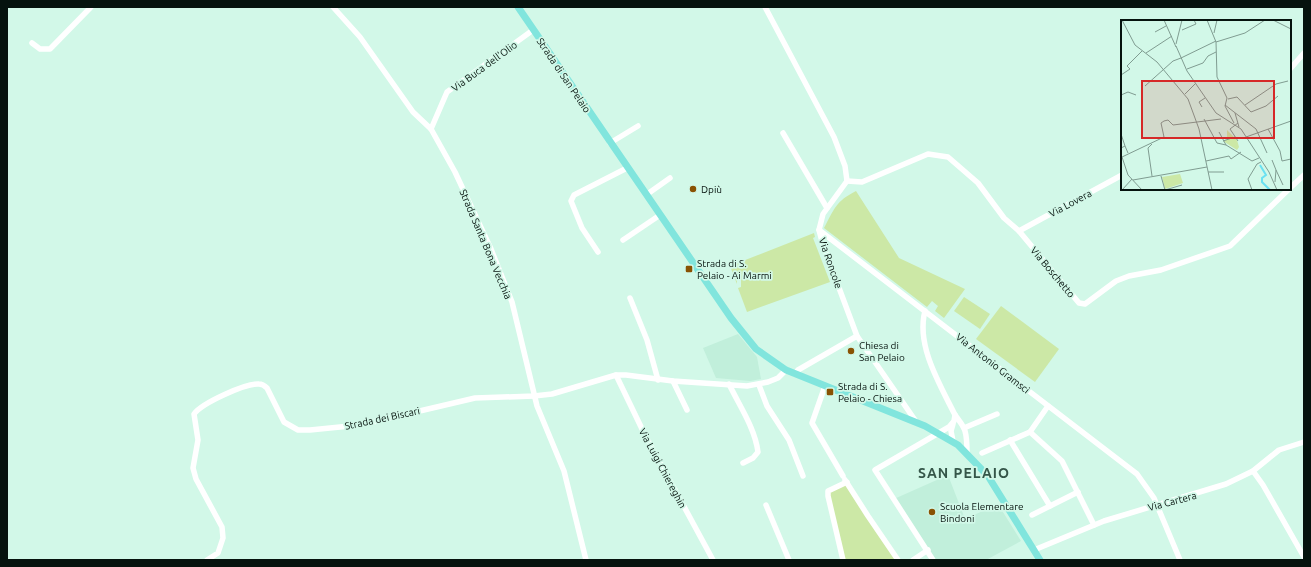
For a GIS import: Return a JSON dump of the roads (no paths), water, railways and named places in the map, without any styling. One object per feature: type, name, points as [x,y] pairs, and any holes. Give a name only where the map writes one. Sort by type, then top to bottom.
[{"type":"main road","name":"Strada di San Pelaio","points":[[518,7],[627,168],[745,337],[768,359],[786,370],[917,423],[938,432],[953,441],[967,452],[988,476],[1040,560]]},
{"type":"street","points":[[32,43],[40,49],[50,49],[91,7]]},
{"type":"street","name":"Strada Santa Bona Vecchia","points":[[332,7],[360,37],[413,112],[431,129],[455,172],[491,249],[509,295],[534,396],[564,471],[586,560]]},
{"type":"street","points":[[765,7],[834,137],[845,166],[847,180]]},
{"type":"street","name":"Via Buca dell'Olio","points":[[431,129],[447,92],[533,30]]},
{"type":"street","points":[[1291,68],[1304,53]]},
{"type":"street","points":[[610,143],[638,126]]},
{"type":"street","points":[[783,133],[827,208]]},
{"type":"street","name":"Via Boschetto","points":[[847,180],[862,182],[928,154],[948,157],[978,183],[1004,218],[1019,231],[1079,303],[1085,304],[1116,281],[1129,276],[1161,270],[1230,246],[1289,190]]},
{"type":"street","points":[[598,252],[582,228],[572,201],[574,195],[627,168]]},
{"type":"street","name":"Via Boschetto","points":[[1291,188],[1304,175]]},
{"type":"street","name":"Via Lovera","points":[[1019,231],[1121,176]]},
{"type":"street","points":[[646,195],[670,178]]},
{"type":"street","name":"Via Roncole","points":[[847,180],[823,214],[820,230],[823,245],[857,336],[917,423]]},
{"type":"street","points":[[624,240],[660,215]]},
{"type":"street","name":"Via Antonio Gramsci","points":[[820,230],[1136,474],[1148,488],[1180,560]]},
{"type":"street","points":[[630,298],[647,340],[658,380]]},
{"type":"street","points":[[925,311],[922,323],[923,333],[933,370],[954,414],[964,428],[967,452]]},
{"type":"street","points":[[795,374],[805,366],[857,336]]},
{"type":"street","points":[[616,375],[658,380],[747,386],[760,385],[778,378],[786,370]]},
{"type":"street","name":"Strada dei Biscari","points":[[207,560],[218,553],[223,538],[222,527],[196,479],[193,468],[198,440],[194,414],[197,410],[226,393],[263,384],[267,388],[284,422],[291,427],[304,430],[360,425],[475,398],[552,394],[616,375]]},
{"type":"street","name":"Via Luigi Chiereghin","points":[[616,375],[643,432],[713,560]]},
{"type":"street","points":[[673,381],[687,410]]},
{"type":"street","points":[[729,384],[758,447],[758,452],[743,463]]},
{"type":"street","points":[[760,385],[767,406],[789,440],[803,476]]},
{"type":"street","points":[[825,386],[812,423],[845,480],[898,560]]},
{"type":"street","points":[[982,453],[1030,432],[1048,406]]},
{"type":"street","points":[[904,418],[908,408]]},
{"type":"street","points":[[953,441],[951,431],[954,414]]},
{"type":"street","points":[[964,428],[996,414]]},
{"type":"street","points":[[933,560],[928,550],[875,470],[935,436],[938,432],[953,423]]},
{"type":"street","points":[[1030,432],[1062,461],[1094,525]]},
{"type":"street","points":[[1010,440],[1050,506]]},
{"type":"street","name":"Via Cartera","points":[[1034,550],[1094,525],[1156,505],[1207,491],[1253,471],[1279,450],[1304,442]]},
{"type":"street","points":[[1253,471],[1263,485],[1304,557]]},
{"type":"street","points":[[843,560],[828,491],[845,480]]},
{"type":"street","points":[[1032,515],[1078,492]]},
{"type":"street","points":[[766,505],[788,560]]},
{"type":"street","points":[[913,560],[928,550]]},
{"type":"place","name":"Dpiù","points":[[693,189]]},
{"type":"place","name":"Strada di S. Pelaio - Ai Marmi","points":[[689,269]]},
{"type":"place","name":"Chiesa di San Pelaio","points":[[851,351]]},
{"type":"place","name":"Strada di S. Pelaio - Chiesa","points":[[830,392]]},
{"type":"place","name":"Scuola Elementare Bindoni","points":[[932,512]]},
{"type":"district","name":"SAN PELAIO","points":[[964,473]]}]
